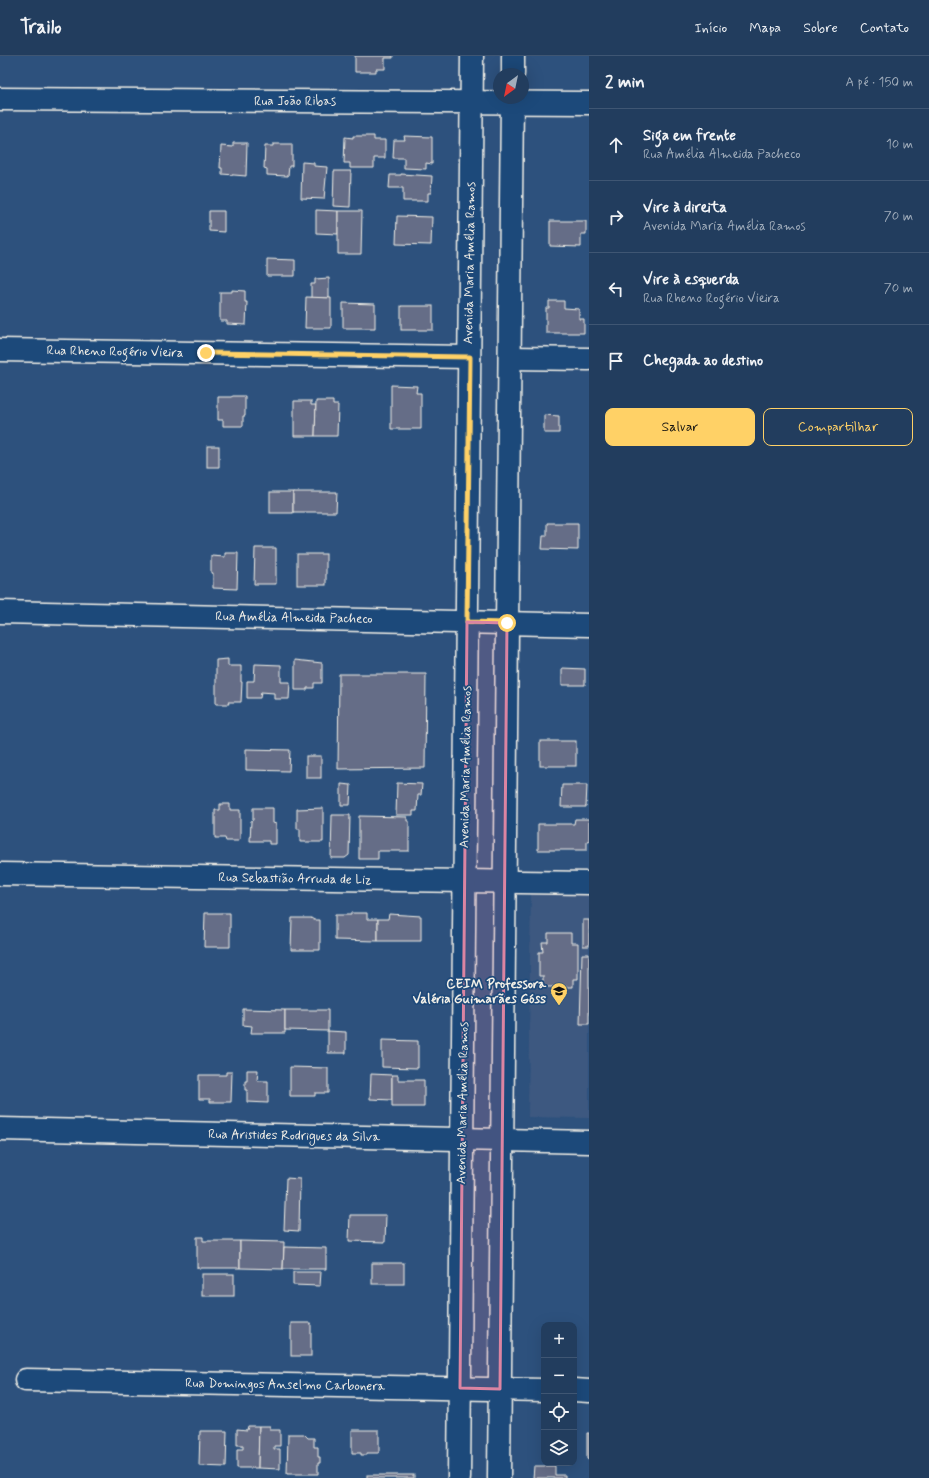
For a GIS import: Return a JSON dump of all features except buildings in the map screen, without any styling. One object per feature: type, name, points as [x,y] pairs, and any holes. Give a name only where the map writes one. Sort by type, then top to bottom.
[{"type":"street","name":"Avenida Maria Amélia Ramos","points":[[459,1478],[472,56]]},
{"type":"street","points":[[513,56],[513,68]]},
{"type":"street","name":"Rua João Ribas","points":[[0,99],[493,101]]},
{"type":"street","name":"Rua João Ribas","points":[[529,101],[589,103]]},
{"type":"street","points":[[499,1478],[512,104]]},
{"type":"street","name":"Rua Rheno Rogério Vieira","points":[[0,350],[470,357]]},
{"type":"street","points":[[510,358],[589,359]]},
{"type":"street","name":"Rua Amélia Almeida Pacheco","points":[[0,612],[589,625]]},
{"type":"street","name":"Rua Sebastião Arruda de Liz","points":[[0,874],[589,883]]},
{"type":"street","name":"Rua Aristides Rodrigues da Silva","points":[[0,1129],[589,1142]]},
{"type":"street","name":"Rua Domingos Anselmo Carbonera","points":[[26,1380],[541,1390]]},
{"type":"street","points":[[577,1390],[589,1390]]},
{"type":"highlighted area","points":[[467,622],[507,623],[500,1389],[460,1388]]},
{"type":"shaded area","name":"CEIM Professora Valéria Guimarães Góss","points":[[531,894],[589,895],[589,1118],[528,1117]]},
{"type":"place","name":"CEIM Professora Valéria Guimarães Góss","points":[[559,1006]]},
{"type":"route","points":[[206,353],[470,357],[467,622],[507,623]]}]
